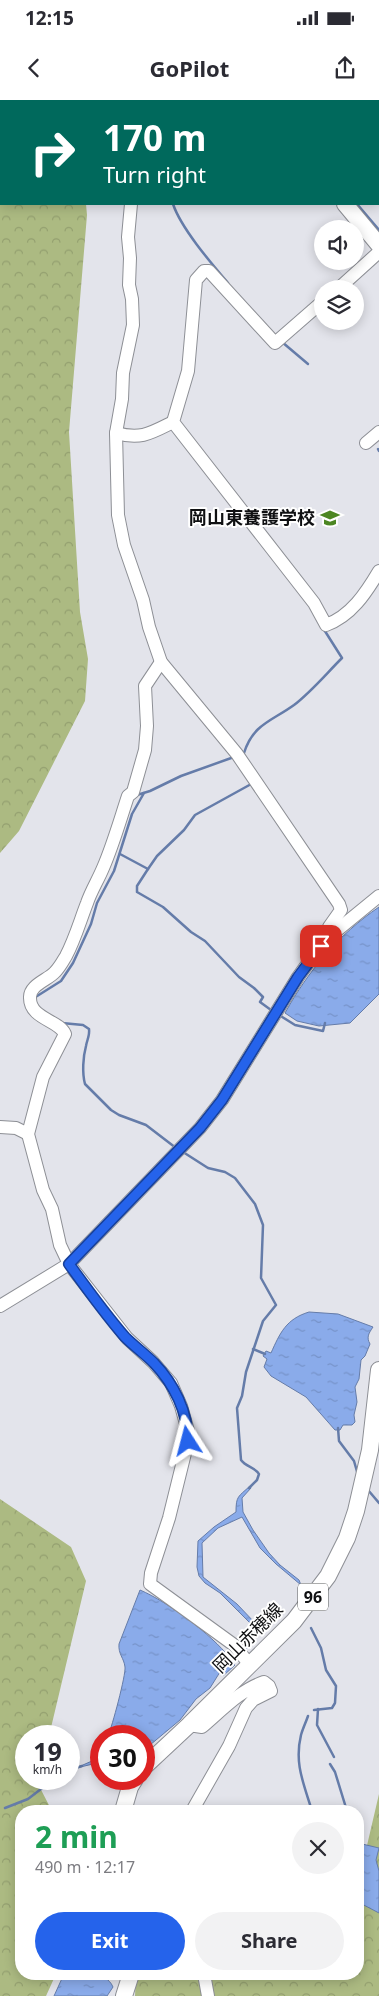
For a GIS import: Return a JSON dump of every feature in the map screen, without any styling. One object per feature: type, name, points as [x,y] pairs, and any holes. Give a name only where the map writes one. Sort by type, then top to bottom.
[{"type":"main road","points":[[345,205],[379,245]]},
{"type":"main road","name":"岡山赤穂線","points":[[155,1757],[294,1621],[328,1576],[347,1538],[356,1511],[370,1450],[379,1370]]},
{"type":"main road","points":[[125,1805],[129,1790]]},
{"type":"main road","points":[[124,1996],[130,1980]]},
{"type":"street","points":[[130,205],[128,237],[130,258],[129,285],[132,299],[133,325],[123,373],[122,399],[116,433],[118,515],[124,545],[143,600],[149,627],[161,662],[237,755],[340,904],[341,910],[329,927],[332,935]]},
{"type":"street","points":[[348,280],[379,252]]},
{"type":"street","points":[[116,433],[136,437],[147,435],[173,422],[188,371],[196,280],[204,271],[209,271],[275,343],[314,309]]},
{"type":"street","points":[[173,422],[314,602],[326,625],[335,622],[352,608],[367,592],[379,571]]},
{"type":"street","points":[[366,443],[379,432]]},
{"type":"street","points":[[161,662],[146,686],[144,698],[147,726],[145,750],[134,792],[128,796],[102,870],[66,955],[55,972],[32,989],[30,995],[31,1004],[34,1009],[41,1016],[61,1028],[65,1034],[43,1077],[28,1134],[43,1190],[52,1209],[60,1246],[69,1264],[127,1338],[153,1362],[171,1383],[181,1406],[188,1431],[188,1441],[169,1518],[151,1572],[150,1584],[234,1645],[250,1665]]},
{"type":"street","points":[[0,1306],[69,1264],[180,1150],[222,1100],[298,977],[332,935],[379,896]]},
{"type":"street","points":[[0,1127],[16,1128],[28,1134]]},
{"type":"street","points":[[189,1725],[202,1727],[254,1685],[264,1682],[269,1686],[270,1691],[254,1700],[246,1708],[229,1746],[195,1805]]},
{"type":"street","points":[[205,1980],[208,1996]]},
{"type":"green space","points":[[0,205],[86,205],[87,215],[69,432],[80,612],[88,659],[85,701],[19,831],[0,853]]},
{"type":"green space","points":[[0,1499],[71,1547],[86,1581],[52,1725],[15,1725],[15,1790],[41,1790],[49,1805],[15,1805],[15,1980],[53,1980],[46,1996],[0,1996]]},
{"type":"green space","points":[[379,1794],[379,1996],[135,1996],[136,1980],[364,1980],[364,1858]]},
{"type":"water","points":[[379,907],[379,994],[350,1023],[319,1026],[297,1021],[285,1013],[304,982],[326,954],[350,929]]},
{"type":"water","points":[[309,1312],[338,1314],[373,1327],[369,1333],[370,1344],[365,1356],[361,1360],[359,1379],[355,1387],[357,1402],[354,1415],[355,1422],[352,1425],[343,1425],[340,1430],[335,1430],[306,1397],[271,1376],[264,1367],[267,1359],[263,1356],[266,1351],[271,1353],[289,1323]]},
{"type":"water","points":[[250,1486],[251,1488],[242,1498],[243,1512],[269,1553],[280,1565],[299,1580],[301,1585],[260,1548],[242,1517],[218,1528],[202,1543],[203,1577],[237,1604],[256,1624],[254,1638],[246,1650],[245,1648],[252,1635],[252,1625],[220,1593],[205,1583],[199,1576],[197,1567],[198,1541],[236,1512],[238,1497]]},
{"type":"water","points":[[140,1590],[176,1610],[201,1629],[230,1658],[228,1660],[235,1665],[223,1676],[220,1672],[210,1688],[196,1699],[180,1720],[155,1741],[155,1725],[111,1725],[125,1672],[119,1644]]},
{"type":"water","points":[[90,1762],[90,1765],[80,1766]]},
{"type":"water","points":[[364,1844],[379,1848],[376,1860],[379,1871],[379,1913],[364,1905]]},
{"type":"water","points":[[61,1980],[107,1980],[113,1987],[107,1996],[54,1996]]},
{"type":"waterway","points":[[173,205],[189,234],[228,283]]},
{"type":"waterway","points":[[358,205],[379,230]]},
{"type":"waterway","points":[[282,342],[308,364]]},
{"type":"waterway","points":[[241,754],[244,753],[248,743],[258,729],[300,700],[342,658],[323,628]]},
{"type":"waterway","points":[[137,795],[181,776],[234,757]]},
{"type":"waterway","points":[[148,869],[157,856],[184,830],[195,815],[253,783]]},
{"type":"waterway","points":[[34,998],[61,981],[73,963],[91,924],[97,903],[114,871],[132,814],[144,793]]},
{"type":"waterway","points":[[120,854],[148,869],[137,886],[137,892],[163,907],[191,932],[205,941],[239,977],[263,997],[260,1002],[271,1010]]},
{"type":"waterway","points":[[279,1015],[295,1025],[323,1031],[325,1023]]},
{"type":"waterway","points":[[62,1023],[83,1025],[89,1029],[84,1060],[83,1075],[85,1084],[111,1110],[146,1125],[176,1148]]},
{"type":"waterway","points":[[183,1152],[208,1168],[225,1172],[235,1178],[255,1204],[263,1225],[261,1278],[276,1305],[263,1321],[246,1372],[242,1396],[237,1408],[241,1460],[259,1474],[257,1480],[249,1488]]},
{"type":"waterway","points":[[253,1349],[265,1354]]},
{"type":"waterway","points":[[338,1428],[339,1441],[354,1461],[358,1475]]},
{"type":"waterway","points":[[368,1490],[379,1503]]},
{"type":"waterway","points":[[300,1585],[303,1592]]},
{"type":"waterway","points":[[311,1628],[321,1648],[326,1670],[336,1686],[335,1703],[332,1708],[314,1710]]},
{"type":"waterway","points":[[318,1709],[317,1725],[334,1757]]},
{"type":"waterway","points":[[308,1716],[299,1745],[299,1765],[310,1805]]},
{"type":"waterway","points":[[330,1764],[335,1772],[345,1805]]},
{"type":"waterway","points":[[5,1808],[28,1799],[40,1790]]},
{"type":"place","name":"岡山東養護学校","points":[[330,518]]},
{"type":"route","points":[[188,1441],[188,1431],[181,1406],[171,1383],[153,1362],[127,1338],[69,1264],[200,1128],[222,1100],[298,977],[321,946]]}]
